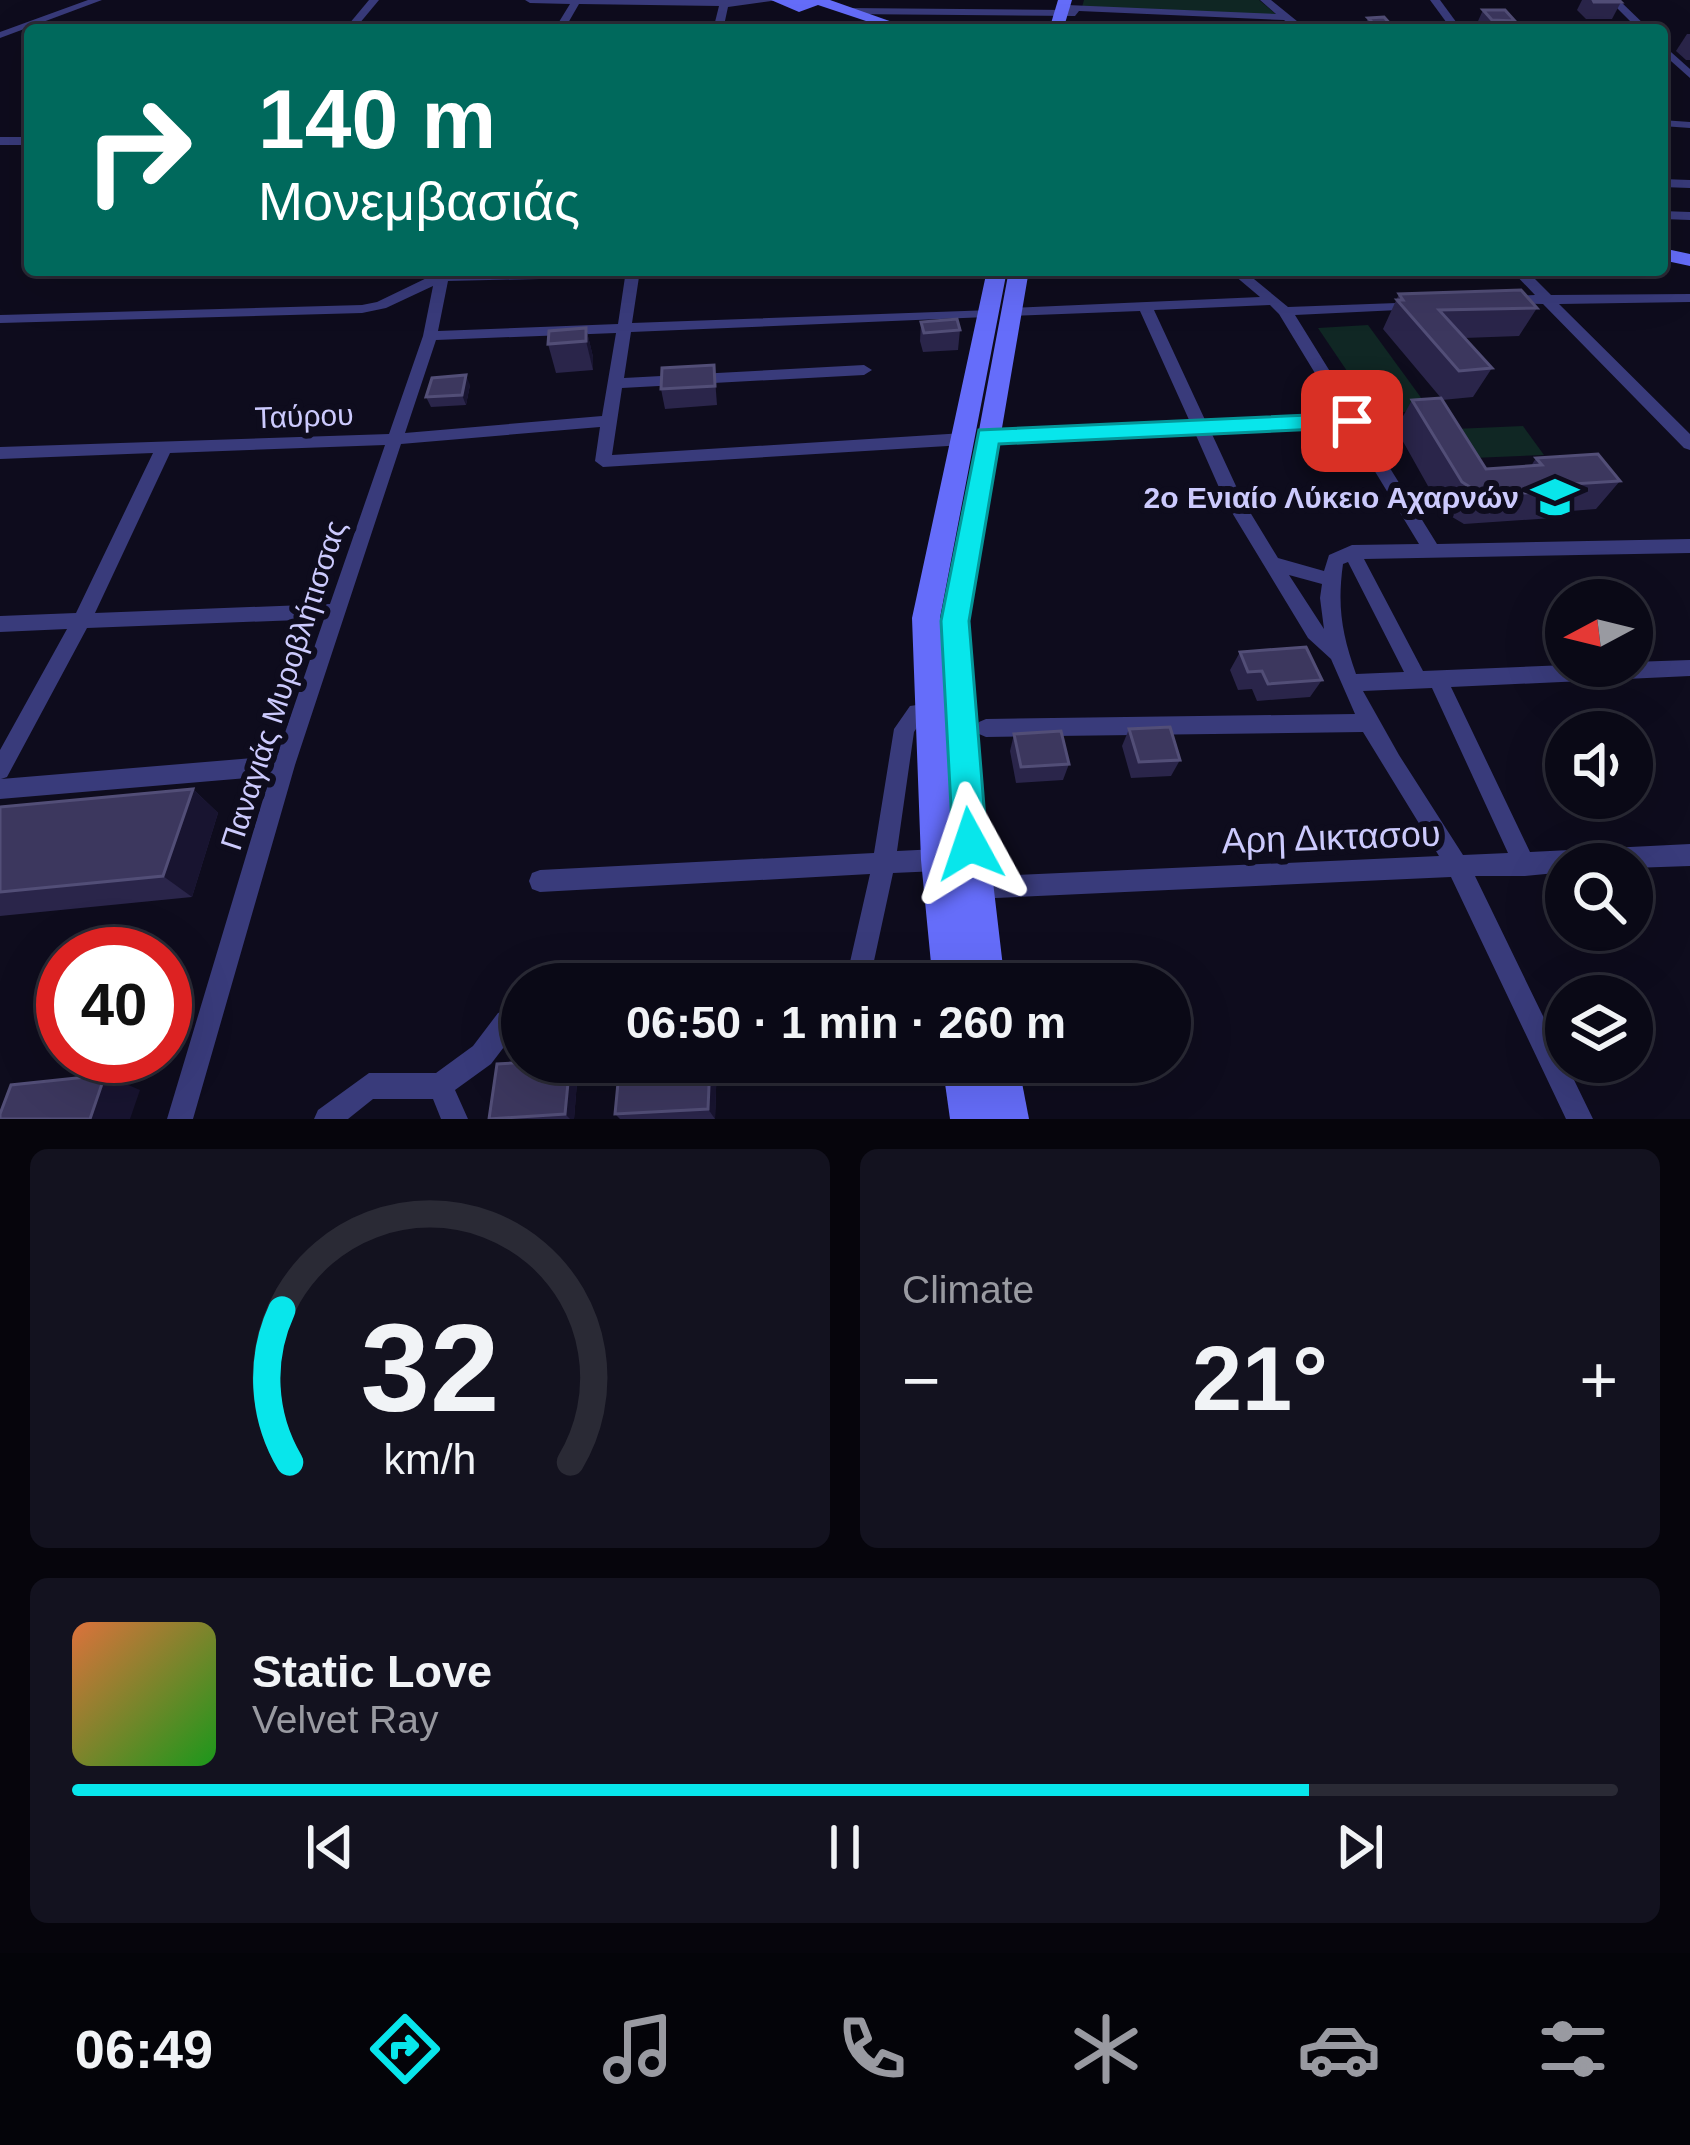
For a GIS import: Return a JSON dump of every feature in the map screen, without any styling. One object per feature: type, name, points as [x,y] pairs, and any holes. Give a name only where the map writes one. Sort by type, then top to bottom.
[{"type":"street","points":[[30,24],[97,0]]},
{"type":"street","points":[[354,24],[374,0]]},
{"type":"street","points":[[530,0],[815,2],[889,24]]},
{"type":"street","points":[[1265,0],[1296,24]]},
{"type":"street","points":[[1614,0],[1639,24]]},
{"type":"street","points":[[815,2],[868,24]]},
{"type":"street","points":[[719,24],[724,4]]},
{"type":"street","points":[[848,11],[1069,7],[1287,17]]},
{"type":"street","points":[[0,319],[362,309],[435,276]]},
{"type":"street","name":"Παναγιάς Μυροβλήτισσας","points":[[180,1119],[284,765],[430,336],[441,276]]},
{"type":"street","points":[[632,276],[602,461],[976,437],[1352,421]]},
{"type":"street","points":[[984,963],[958,716],[955,621],[976,437],[999,312],[997,276]]},
{"type":"street","points":[[999,312],[1016,276]]},
{"type":"street","points":[[1242,276],[1280,306],[1432,551]]},
{"type":"street","points":[[1524,276],[1690,444]]},
{"type":"street","points":[[1499,301],[1690,298]]},
{"type":"street","points":[[430,336],[1145,307],[1428,304]]},
{"type":"street","points":[[1145,307],[1234,501],[1316,633],[1339,654]]},
{"type":"street","points":[[615,383],[864,370]]},
{"type":"street","name":"Ταύρου","points":[[0,454],[397,439],[609,421]]},
{"type":"street","points":[[0,770],[81,622],[164,448]]},
{"type":"street","points":[[1580,1119],[1458,868],[1366,723],[1339,654],[1328,579],[1335,560],[1352,552],[1690,546]]},
{"type":"street","points":[[1352,552],[1427,679],[1525,866]]},
{"type":"street","points":[[1274,563],[1328,579]]},
{"type":"street","points":[[0,623],[338,611]]},
{"type":"street","points":[[1350,682],[1690,668]]},
{"type":"street","points":[[862,963],[884,862],[904,729],[917,712],[1366,723]]},
{"type":"street","points":[[949,963],[938,860],[958,716]]},
{"type":"street","points":[[0,789],[284,765]]},
{"type":"street","name":"Αρη Δικτασου","points":[[974,888],[1690,855]]},
{"type":"street","points":[[540,881],[938,860]]},
{"type":"street","points":[[326,1119],[369,1086],[440,1086],[482,1055],[501,1029]]},
{"type":"street","points":[[964,1083],[970,1119]]},
{"type":"street","points":[[1003,1083],[1010,1119]]},
{"type":"street","points":[[440,1086],[455,1119]]},
{"type":"green space","points":[[1084,0],[1259,0],[1277,15],[1082,7]]},
{"type":"green space","points":[[1368,325],[1430,410],[1376,414],[1318,328]]},
{"type":"green space","points":[[1523,426],[1544,455],[1473,458],[1454,429]]},
{"type":"building","points":[[1483,10],[1505,10],[1515,21],[1492,20]]},
{"type":"building","points":[[1384,17],[1390,24],[1374,24],[1368,18]]},
{"type":"building","points":[[1521,290],[1537,308],[1439,310],[1492,368],[1459,371],[1397,300],[1403,300],[1399,294]]},
{"type":"building","points":[[957,319],[960,330],[924,333],[921,322]]},
{"type":"building","points":[[586,328],[586,341],[548,344],[549,331]]},
{"type":"building","points":[[714,365],[715,386],[661,389],[662,368]]},
{"type":"building","points":[[466,375],[462,395],[426,397],[432,378]]},
{"type":"building","points":[[1441,398],[1486,469],[1542,465],[1536,458],[1598,454],[1620,481],[1484,496],[1462,482],[1412,400]]},
{"type":"building","points":[[1306,647],[1322,680],[1268,684],[1262,671],[1248,672],[1240,652]]},
{"type":"building","points":[[1170,727],[1180,760],[1139,762],[1129,729]]},
{"type":"building","points":[[1061,731],[1069,764],[1021,767],[1014,734]]},
{"type":"building","points":[[193,789],[163,876],[0,892],[0,807]]},
{"type":"building","points":[[497,1064],[501,1064],[501,1083],[568,1083],[565,1114],[489,1119]]},
{"type":"building","points":[[102,1083],[90,1119],[0,1119],[11,1085]]},
{"type":"building","points":[[618,1083],[709,1083],[708,1109],[615,1114]]},
{"type":"place","name":"2ο Ενιαίο Λύκειο Αχαρνών","points":[[1555,497]]},
{"type":"route","points":[[970,844],[955,621],[988,436],[1352,421]]}]
